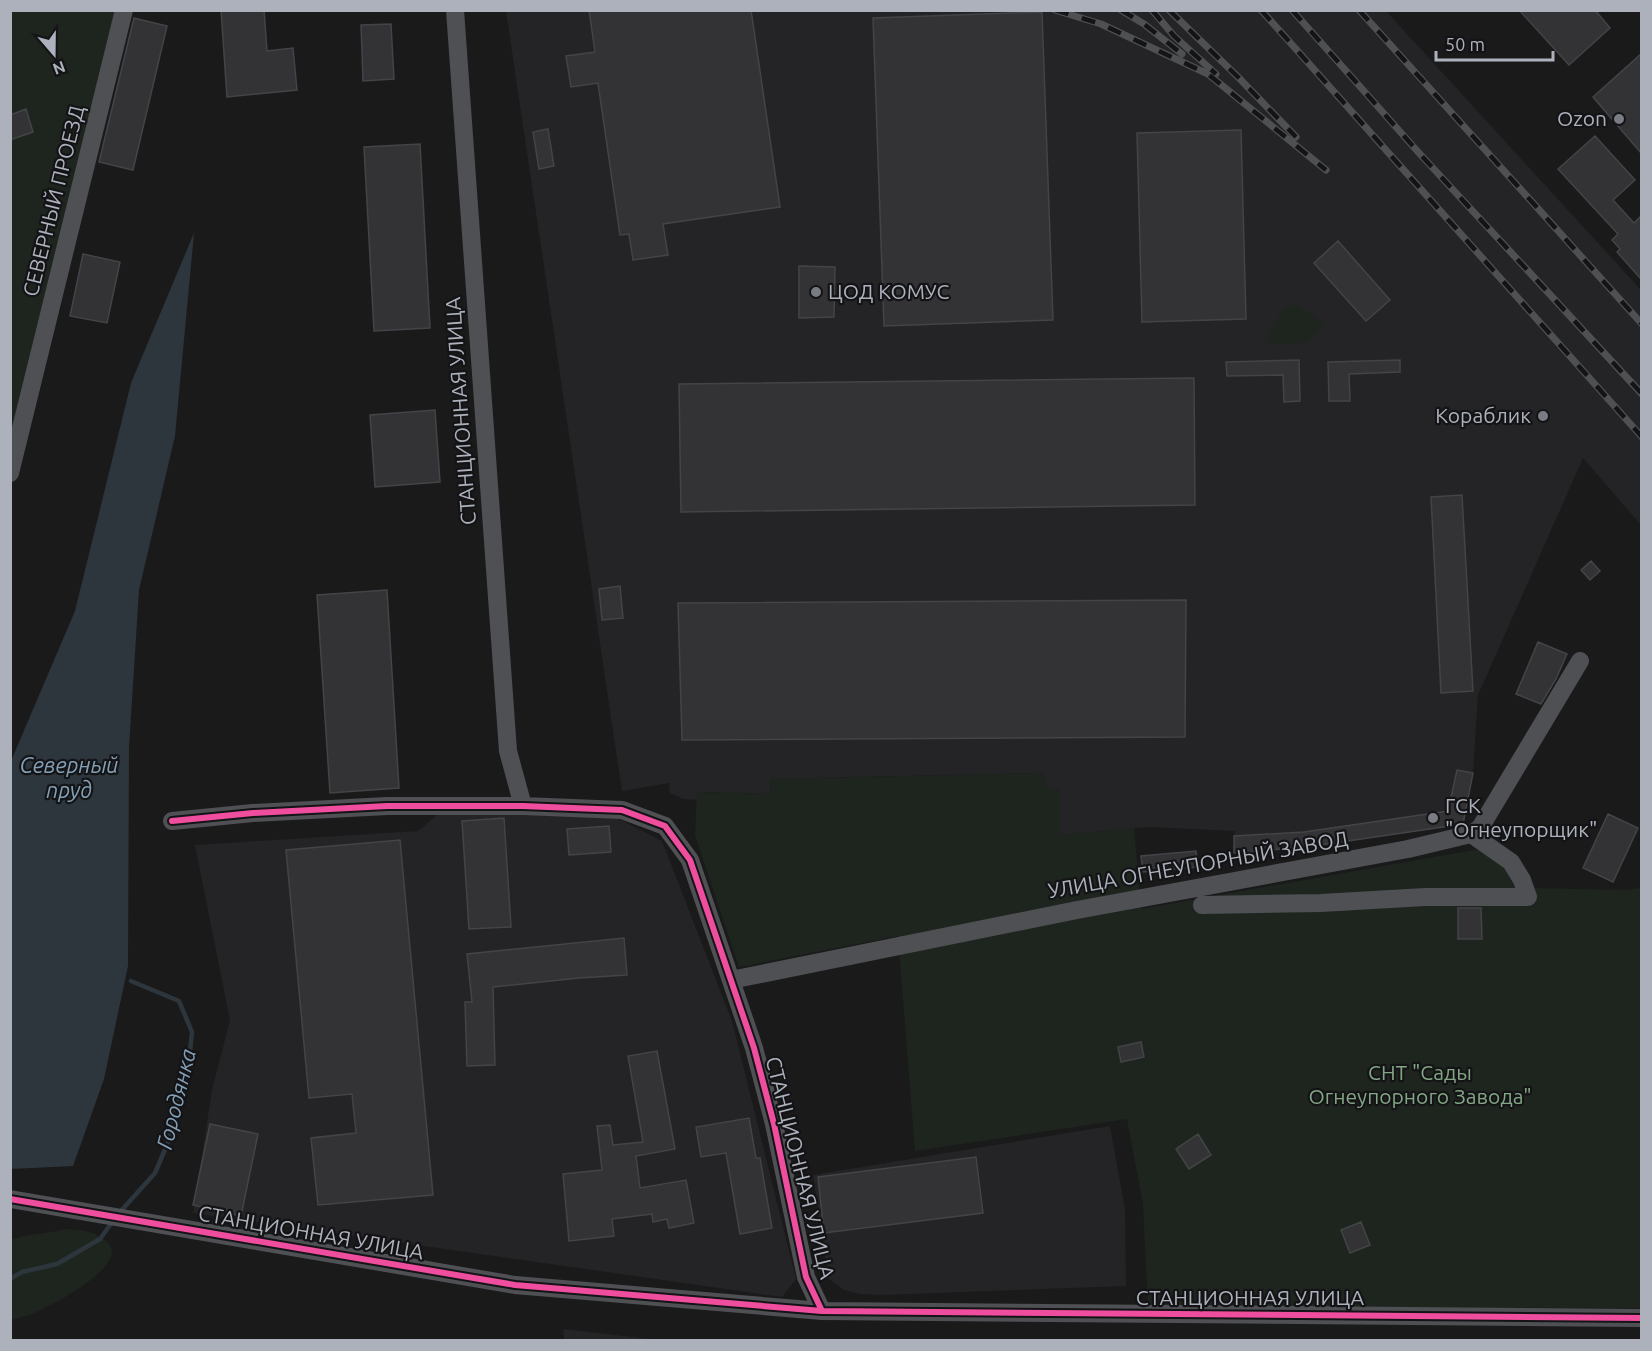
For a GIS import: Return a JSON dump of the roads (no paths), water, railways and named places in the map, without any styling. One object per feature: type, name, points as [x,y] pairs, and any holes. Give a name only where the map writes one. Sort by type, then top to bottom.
[{"type":"street","name":"СЕВЕРНЫЙ ПРОЕЗД","points":[[10,473],[124,10]]},
{"type":"street","name":"СТАНЦИОННАЯ УЛИЦА","points":[[455,10],[508,751],[523,806]]},
{"type":"street","points":[[1202,906],[1321,903],[1425,897],[1528,897],[1522,880],[1511,862],[1471,834],[1480,828],[1580,661]]},
{"type":"street","name":"СТАНЦИОННАЯ УЛИЦА","points":[[172,821],[253,813],[387,806],[523,806],[622,810],[665,826],[690,860],[754,1048],[774,1124],[806,1278],[822,1311]]},
{"type":"street","name":"УЛИЦА ОГНЕУПОРНЫЙ ЗАВОД","points":[[731,980],[1077,910],[1408,849],[1471,834]]},
{"type":"street","name":"СТАНЦИОННАЯ УЛИЦА","points":[[10,1199],[515,1285],[822,1311],[1641,1318]]},
{"type":"water","name":"Северный пруд","points":[[194,233],[175,436],[139,590],[129,747],[128,966],[104,1079],[73,1166],[11,1169],[11,761],[75,611],[131,383]]},
{"type":"waterway","name":"Городянка","points":[[120,1212],[155,1173],[169,1140],[171,1116],[188,1070],[192,1032],[179,1001],[131,981]]},
{"type":"waterway","name":"Городянка","points":[[10,1279],[22,1272],[57,1264],[100,1239],[113,1221]]},
{"type":"railway","points":[[1055,10],[1101,24],[1208,74],[1326,170]]},
{"type":"railway","points":[[1121,10],[1144,24],[1182,54]]},
{"type":"railway","points":[[1152,10],[1174,36],[1216,74]]},
{"type":"railway","points":[[1169,10],[1296,137]]},
{"type":"railway","points":[[1261,10],[1642,437]]},
{"type":"railway","points":[[1292,10],[1419,153],[1642,394]]},
{"type":"railway","points":[[1359,10],[1642,324]]},
{"type":"place","name":"Ozon","points":[[1619,119]]},
{"type":"place","name":"ЦОД КОМУС","points":[[816,292]]},
{"type":"place","name":"Кораблик","points":[[1543,416]]},
{"type":"place","name":"ГСК \"Огнеупорщик\"","points":[[1433,818]]},
{"type":"park label","name":"СНТ \"Сады Огнеупорного Завода\"","points":[[1420,1085]]}]
